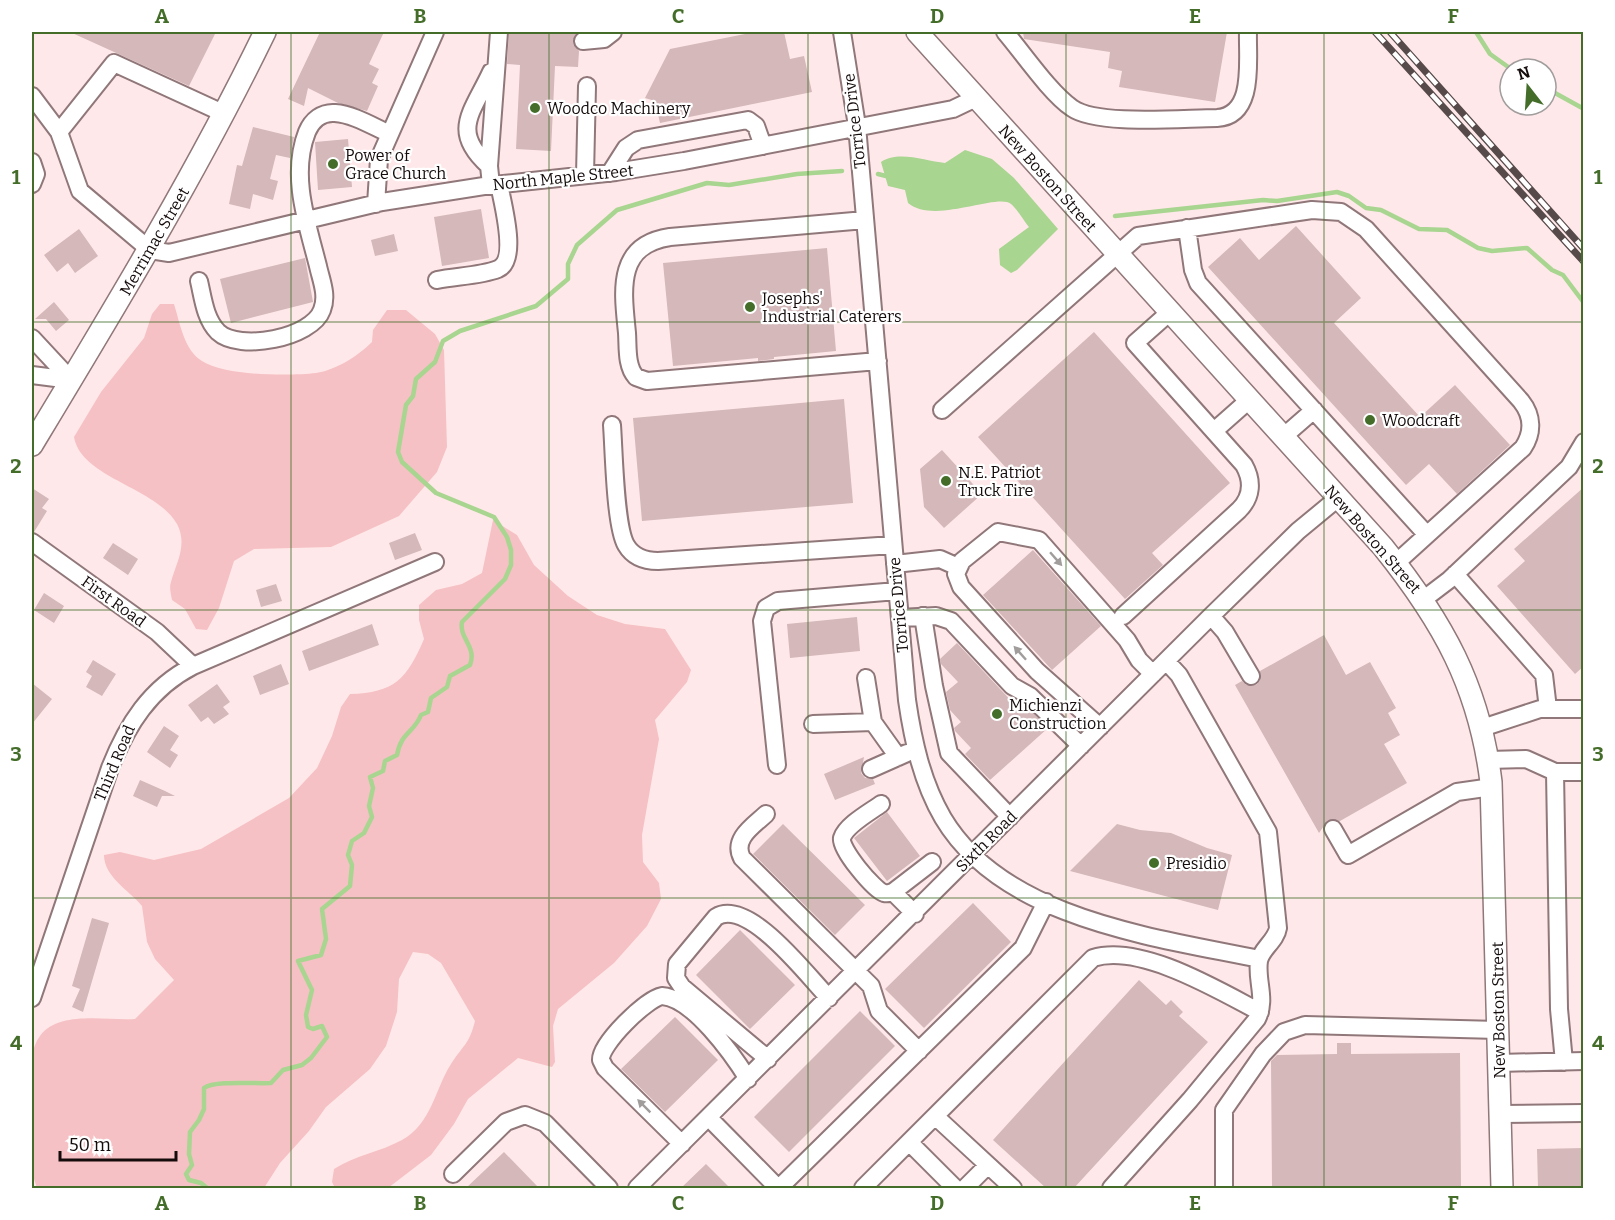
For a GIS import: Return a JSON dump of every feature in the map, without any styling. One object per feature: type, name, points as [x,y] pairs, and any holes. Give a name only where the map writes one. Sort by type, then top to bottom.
[{"type":"main road","name":"Merrimac Street","points":[[32,445],[150,250],[225,114],[266,32]]},
{"type":"main road","name":"New Boston Street","points":[[917,32],[1396,563],[1424,599],[1448,638],[1462,667],[1482,728],[1492,787],[1502,1188]]},
{"type":"street","points":[[376,204],[378,162],[435,32]]},
{"type":"street","points":[[437,280],[498,269],[506,262],[509,249],[489,166],[499,32]]},
{"type":"street","points":[[583,42],[604,39],[613,32]]},
{"type":"street","name":"Torrice Drive","points":[[842,32],[857,126],[907,700],[916,749],[928,786],[943,817],[973,855],[1006,881],[1046,902],[1112,926],[1259,959]]},
{"type":"street","points":[[1005,32],[1062,99],[1080,113],[1102,118],[1217,118],[1232,114],[1243,102],[1248,32]]},
{"type":"street","points":[[59,132],[114,63],[225,114]]},
{"type":"street","points":[[489,166],[470,147],[466,131],[468,121],[495,63]]},
{"type":"street","points":[[585,175],[587,86]]},
{"type":"street","points":[[32,96],[59,132],[80,191],[150,250]]},
{"type":"street","name":"North Maple Street","points":[[150,250],[172,252],[376,204],[495,184],[610,173],[763,146],[953,109],[976,98]]},
{"type":"street","points":[[199,281],[210,321],[219,333],[232,341],[255,342],[305,329],[320,315],[325,296],[300,191],[303,142],[312,123],[325,114],[339,114],[390,134]]},
{"type":"street","points":[[610,173],[626,148],[638,140],[748,120],[756,126],[763,146]]},
{"type":"street","points":[[32,162],[36,174],[32,184]]},
{"type":"street","points":[[942,410],[1140,235],[1312,210],[1332,210],[1350,216],[1366,229],[1525,406],[1530,418],[1530,431],[1523,448],[1396,563]]},
{"type":"street","points":[[865,220],[670,237],[645,246],[631,260],[624,279],[630,364],[636,377],[647,381],[878,361]]},
{"type":"street","points":[[1187,228],[1193,270],[1198,283],[1427,535]]},
{"type":"street","points":[[1123,616],[1239,510],[1247,499],[1250,486],[1246,469],[1135,343],[1170,312]]},
{"type":"street","points":[[32,338],[71,380]]},
{"type":"street","points":[[32,375],[71,380]]},
{"type":"street","points":[[1214,431],[1249,400]]},
{"type":"street","points":[[1283,437],[1314,410]]},
{"type":"street","points":[[612,424],[622,537],[633,553],[645,560],[893,545]]},
{"type":"street","points":[[1424,599],[1455,574],[1570,466],[1584,442]]},
{"type":"street","name":"Sixth Road","points":[[638,1188],[1211,616],[1303,526],[1338,498]]},
{"type":"street","points":[[1100,728],[1037,671],[961,587],[956,578],[958,567],[991,536],[1006,532],[1034,537],[1128,640],[1139,660],[1153,674]]},
{"type":"street","name":"First Road","points":[[32,542],[157,632],[193,666]]},
{"type":"street","points":[[895,564],[940,560],[958,567]]},
{"type":"street","name":"Third Road","points":[[32,998],[110,768],[126,731],[138,712],[160,689],[193,666],[435,561]]},
{"type":"street","points":[[1455,574],[1544,675],[1548,709]]},
{"type":"street","points":[[777,765],[762,621],[768,605],[778,601],[897,591]]},
{"type":"street","points":[[923,616],[934,686],[949,753],[1010,817]]},
{"type":"street","points":[[900,618],[936,616],[951,621],[1012,686],[1030,696],[1081,746]]},
{"type":"street","points":[[1211,616],[1225,632],[1251,676]]},
{"type":"street","points":[[1111,1188],[1190,1100],[1254,1023],[1260,1011],[1259,959],[1276,936],[1278,928],[1270,836],[1179,675],[1166,661]]},
{"type":"street","points":[[866,678],[873,722],[898,757]]},
{"type":"street","points":[[1482,728],[1540,709],[1584,709]]},
{"type":"street","points":[[813,724],[873,722]]},
{"type":"street","points":[[871,769],[916,749]]},
{"type":"street","points":[[1488,760],[1531,760],[1555,772],[1584,772]]},
{"type":"street","points":[[1555,772],[1559,1009],[1564,1062]]},
{"type":"street","points":[[1333,829],[1348,855],[1459,791],[1492,787]]},
{"type":"street","points":[[881,804],[846,831],[842,843],[846,852],[880,891],[893,892],[915,914]]},
{"type":"street","points":[[766,814],[742,838],[738,848],[742,858],[874,991],[879,1011],[919,1051]]},
{"type":"street","points":[[893,892],[932,862]]},
{"type":"street","points":[[709,1118],[779,1188],[1023,948],[1046,902]]},
{"type":"street","points":[[768,1059],[682,987],[676,978],[675,970],[679,960],[716,917],[725,913],[735,914],[772,937],[829,998]]},
{"type":"street","points":[[863,1188],[1093,958],[1103,955],[1144,959],[1206,984],[1260,1011]]},
{"type":"street","points":[[682,1144],[605,1068],[601,1057],[605,1045],[650,1000],[667,996],[678,1002],[720,1038],[748,1079]]},
{"type":"street","points":[[1224,1188],[1224,1110],[1263,1054],[1288,1029],[1305,1025],[1498,1030]]},
{"type":"street","points":[[1499,1063],[1584,1061]]},
{"type":"street","points":[[1500,1114],[1584,1113]]},
{"type":"street","points":[[453,1174],[506,1122],[525,1114],[545,1123],[609,1188]]},
{"type":"street","points":[[935,1116],[1013,1188]]},
{"type":"street","points":[[909,1142],[955,1188]]},
{"type":"street","points":[[965,1188],[988,1165]]},
{"type":"shaded area","points":[[965,150],[992,159],[1014,178],[1058,229],[1017,270],[1011,273],[1000,265],[999,249],[1029,227],[1011,204],[993,202],[948,210],[919,209],[908,203],[905,190],[888,186],[881,162],[896,157],[912,157],[945,163]]},
{"type":"shaded area","points":[[160,304],[174,304],[184,336],[196,356],[212,366],[225,370],[258,374],[290,374],[316,373],[331,369],[353,357],[372,342],[373,330],[387,310],[406,310],[435,334],[444,350],[447,447],[437,472],[399,516],[331,547],[254,549],[234,561],[219,608],[207,630],[196,629],[185,609],[172,600],[170,584],[181,547],[177,524],[167,511],[153,501],[90,463],[80,451],[74,437],[101,392],[144,338],[152,314]]},
{"type":"shaded area","points":[[493,520],[517,535],[534,565],[568,596],[597,615],[625,624],[665,629],[691,670],[687,682],[655,720],[659,739],[642,835],[643,862],[659,883],[661,899],[647,926],[614,963],[558,1009],[553,1026],[555,1062],[552,1067],[518,1058],[468,1099],[454,1124],[431,1155],[388,1188],[335,1188],[332,1182],[334,1169],[402,1140],[420,1125],[445,1074],[473,1029],[475,1021],[441,963],[428,954],[413,952],[399,979],[397,1012],[386,1046],[370,1069],[326,1107],[309,1131],[280,1163],[264,1188],[37,1188],[32,1173],[32,1053],[39,1038],[48,1028],[71,1020],[135,1019],[174,980],[155,959],[147,942],[142,906],[113,877],[105,863],[104,855],[120,852],[154,860],[201,849],[289,798],[317,768],[332,736],[341,707],[350,694],[378,691],[388,687],[405,674],[424,639],[419,620],[419,605],[436,590],[462,584],[482,573]]},
{"type":"building","points":[[70,32],[216,32],[189,86]]},
{"type":"building","points":[[320,32],[384,32],[369,64],[379,69],[372,83],[378,86],[367,111],[338,103],[308,88],[304,106],[288,99]]},
{"type":"building","name":"Woodco Machinery","points":[[509,32],[577,32],[573,41],[579,51],[578,67],[555,66],[551,151],[516,149],[520,65],[507,64]]},
{"type":"building","points":[[755,32],[784,32],[790,59],[804,56],[812,92],[660,123],[655,101],[645,98],[670,49]]},
{"type":"building","points":[[1023,32],[1227,32],[1215,102],[1119,87],[1122,71],[1108,68],[1110,52],[1024,39]]},
{"type":"building","points":[[253,127],[294,137],[290,158],[276,155],[270,179],[278,181],[273,200],[253,194],[250,209],[229,204],[237,165],[242,166]]},
{"type":"building","name":"Power of Grace Church","points":[[348,139],[352,187],[318,190],[315,142]]},
{"type":"building","points":[[481,209],[489,258],[442,266],[434,217]]},
{"type":"building","points":[[1296,226],[1361,298],[1334,323],[1420,417],[1455,385],[1510,445],[1457,494],[1429,464],[1406,485],[1208,267],[1240,238],[1259,260]]},
{"type":"building","points":[[79,229],[98,256],[75,273],[68,263],[57,272],[44,255]]},
{"type":"building","points":[[394,234],[398,251],[375,256],[371,240]]},
{"type":"building","name":"Josephs' Industrial Caterers","points":[[827,248],[836,351],[774,357],[774,359],[758,361],[758,358],[673,366],[663,263]]},
{"type":"building","points":[[305,258],[313,302],[231,323],[220,279]]},
{"type":"building","points":[[54,302],[69,320],[56,331],[46,319],[35,319]]},
{"type":"building","points":[[1094,332],[1230,483],[1152,553],[1163,565],[1125,599],[978,437]]},
{"type":"building","points":[[844,399],[853,503],[642,521],[633,418]]},
{"type":"building","name":"N.E. Patriot Truck Tire","points":[[942,450],[982,494],[944,528],[924,507],[920,469]]},
{"type":"building","points":[[1584,487],[1584,666],[1575,674],[1497,586],[1525,561],[1514,549]]},
{"type":"building","points":[[32,488],[49,499],[42,508],[47,511],[34,532],[32,532]]},
{"type":"building","points":[[415,533],[422,550],[395,560],[389,543]]},
{"type":"building","points":[[113,543],[138,559],[128,575],[103,558]]},
{"type":"building","points":[[1033,550],[1101,626],[1052,670],[983,595]]},
{"type":"building","points":[[276,584],[282,601],[261,607],[256,590]]},
{"type":"building","points":[[44,593],[64,606],[54,623],[34,610]]},
{"type":"building","points":[[857,617],[860,651],[790,658],[787,624]]},
{"type":"building","points":[[372,624],[379,645],[309,671],[302,651]]},
{"type":"building","points":[[1324,635],[1346,675],[1370,662],[1396,708],[1388,713],[1400,735],[1384,744],[1407,783],[1340,821],[1328,820],[1319,833],[1235,685],[1242,681],[1246,685],[1256,685],[1260,681],[1260,671]]},
{"type":"building","name":"Michienzi Construction","points":[[957,643],[1017,707],[1024,704],[1048,728],[990,780],[965,754],[971,748],[954,728],[961,722],[950,710],[946,692],[958,682],[941,664],[940,659]]},
{"type":"building","points":[[93,660],[116,674],[102,696],[86,687],[92,676],[86,672]]},
{"type":"building","points":[[281,664],[289,684],[260,695],[253,676]]},
{"type":"building","points":[[32,683],[52,699],[32,724]]},
{"type":"building","points":[[217,684],[230,702],[223,707],[229,714],[214,724],[208,717],[201,722],[188,705]]},
{"type":"building","points":[[164,726],[179,736],[170,750],[178,755],[170,768],[147,752]]},
{"type":"building","points":[[864,757],[861,773],[865,778],[873,779],[875,784],[835,800],[824,774]]},
{"type":"building","points":[[140,780],[175,796],[162,796],[157,807],[133,796]]},
{"type":"building","points":[[887,812],[920,856],[887,881],[854,838]]},
{"type":"building","points":[[783,824],[865,905],[835,935],[753,854]]},
{"type":"building","name":"Presidio","points":[[1117,824],[1140,830],[1171,833],[1207,848],[1232,855],[1218,910],[1070,871]]},
{"type":"building","points":[[973,903],[1011,942],[924,1028],[885,989]]},
{"type":"building","points":[[92,918],[109,923],[83,1012],[72,1007],[80,989],[72,986]]},
{"type":"building","points":[[740,930],[795,985],[750,1029],[696,975]]},
{"type":"building","points":[[1139,980],[1166,1005],[1171,1000],[1183,1012],[1179,1016],[1208,1042],[1074,1188],[1046,1188],[993,1140]]},
{"type":"building","points":[[860,1011],[895,1046],[789,1152],[754,1117]]},
{"type":"building","points":[[675,1017],[718,1060],[665,1112],[621,1069]]},
{"type":"building","points":[[1337,1043],[1351,1043],[1351,1054],[1460,1053],[1461,1186],[1272,1187],[1271,1061],[1277,1055],[1337,1054]]},
{"type":"building","points":[[1584,1148],[1584,1188],[1538,1188],[1537,1149]]},
{"type":"building","points":[[504,1152],[539,1188],[466,1188]]},
{"type":"building","points":[[706,1164],[730,1188],[681,1188]]},
{"type":"waterway","points":[[1476,32],[1490,54],[1498,60]]},
{"type":"waterway","points":[[1558,95],[1584,109]]},
{"type":"waterway","points":[[207,1188],[201,1183],[189,1180],[186,1174],[192,1165],[189,1154],[190,1132],[204,1109],[204,1088],[226,1083],[271,1083],[283,1070],[302,1065],[311,1058],[327,1037],[322,1026],[313,1029],[308,1027],[306,1015],[312,990],[298,961],[321,955],[326,939],[322,909],[350,886],[352,865],[348,855],[352,841],[364,833],[372,817],[369,806],[373,788],[370,777],[383,771],[385,761],[397,755],[401,742],[421,715],[428,712],[431,698],[447,687],[450,676],[470,665],[472,658],[463,633],[462,622],[505,579],[511,565],[511,550],[507,537],[494,517],[436,493],[402,462],[398,452],[406,405],[413,396],[416,379],[435,362],[443,341],[460,331],[536,306],[568,279],[568,264],[577,245],[617,210],[707,183],[729,185],[797,174],[842,171]]},
{"type":"waterway","points":[[878,174],[890,177]]},
{"type":"waterway","points":[[1115,216],[1263,200],[1277,201],[1337,192],[1349,196],[1366,208],[1381,210],[1419,229],[1447,230],[1478,248],[1492,251],[1527,248],[1552,270],[1563,275],[1584,303]]},
{"type":"railway","points":[[1375,32],[1584,262]]},
{"type":"railway","points":[[1390,32],[1584,249]]},
{"type":"place","name":"Woodco Machinery","points":[[535,108]]},
{"type":"place","name":"Power of Grace Church","points":[[333,164]]},
{"type":"place","name":"Josephs' Industrial Caterers","points":[[750,307]]},
{"type":"place","name":"Woodcraft","points":[[1370,420]]},
{"type":"place","name":"N.E. Patriot Truck Tire","points":[[946,481]]},
{"type":"place","name":"Michienzi Construction","points":[[997,714]]},
{"type":"place","name":"Presidio","points":[[1154,863]]}]
